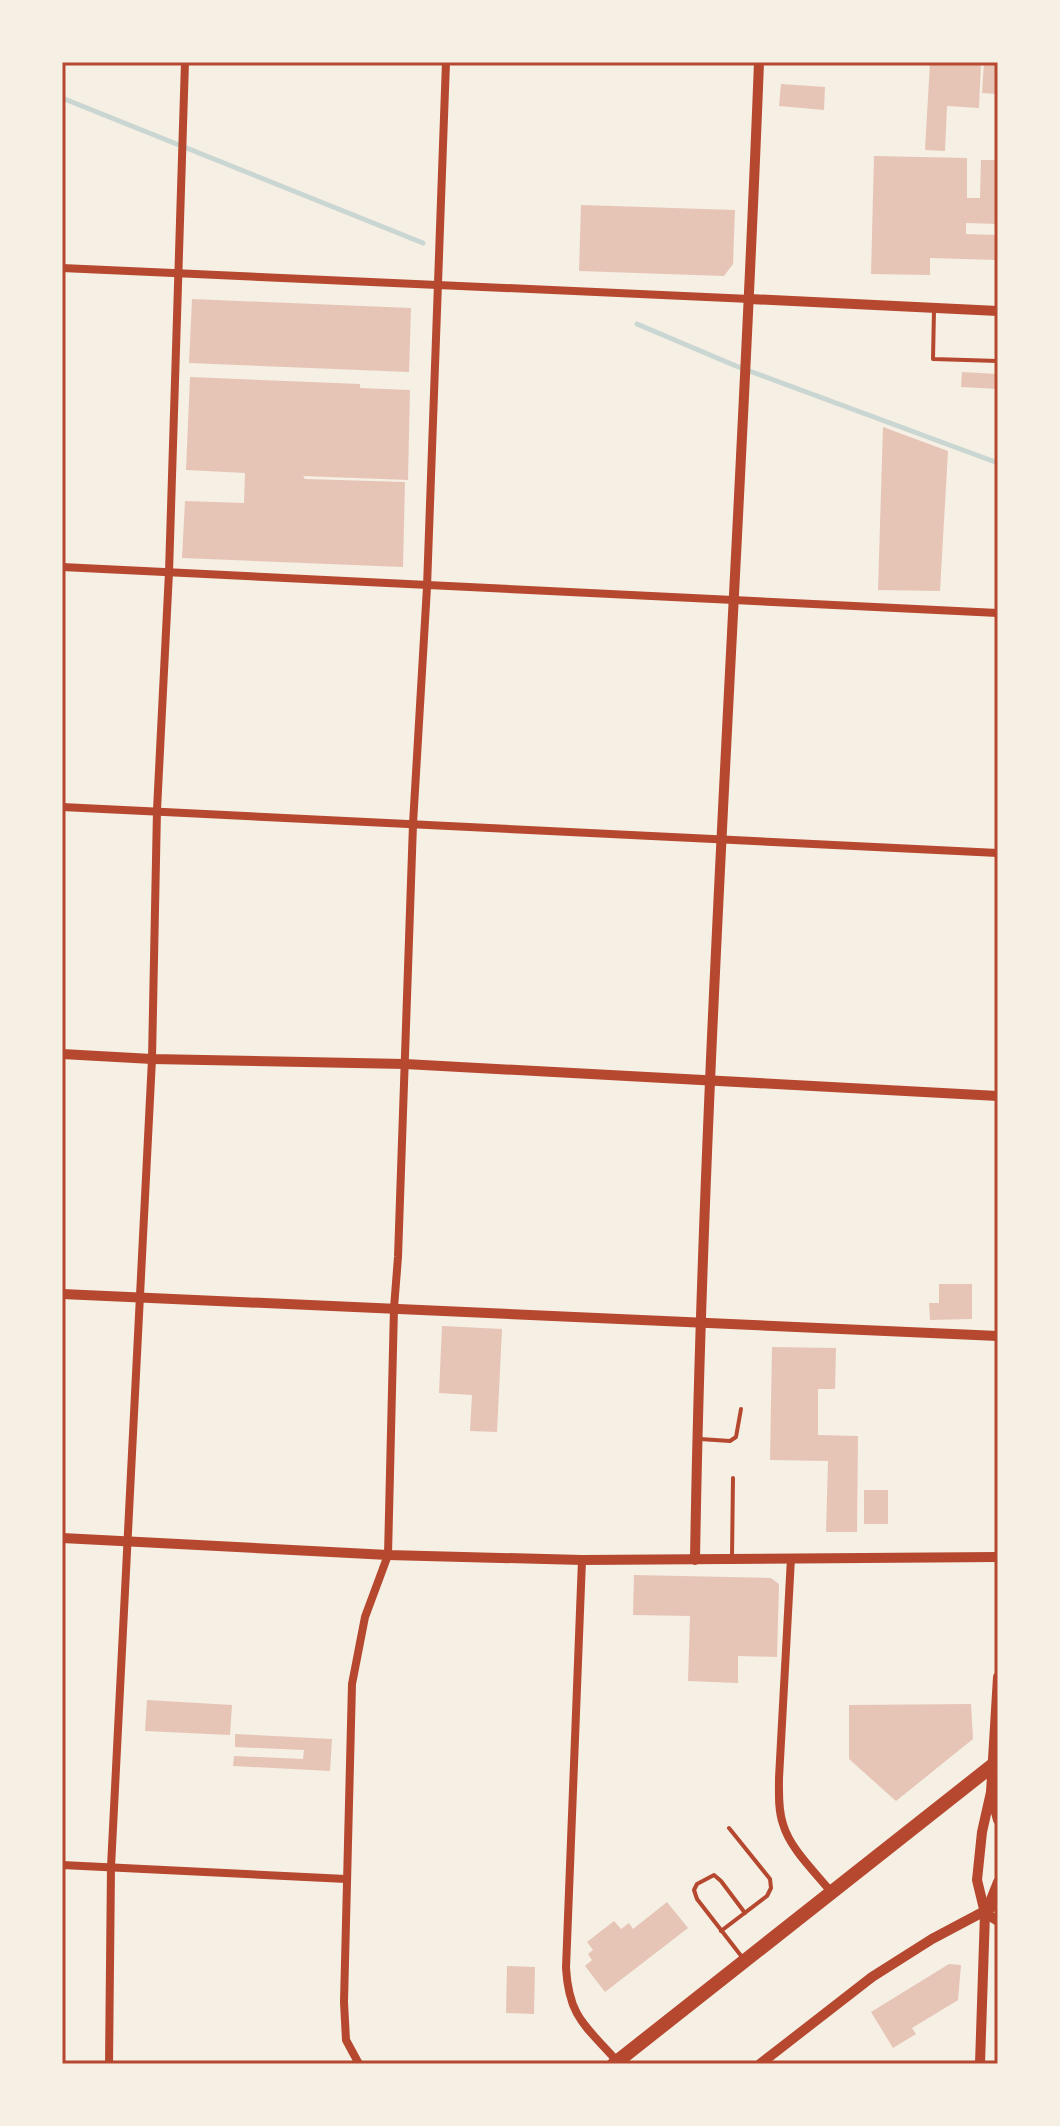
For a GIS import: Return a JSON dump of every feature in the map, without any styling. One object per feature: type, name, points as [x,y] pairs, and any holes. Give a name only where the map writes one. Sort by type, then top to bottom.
[{"type":"highway","points":[[616,2063],[996,1763]]},
{"type":"street","points":[[109,2064],[111,1867],[152,1059],[157,810],[169,572],[185,62]]},
{"type":"street","points":[[359,2064],[346,2040],[344,2002],[352,1684],[365,1617],[388,1555],[394,1308],[413,824],[427,587],[446,62]]},
{"type":"street","points":[[695,1560],[699,1322],[759,62]]},
{"type":"street","points":[[62,268],[998,311]]},
{"type":"street","points":[[62,567],[998,613]]},
{"type":"street","points":[[62,807],[998,853]]},
{"type":"street","points":[[62,1054],[405,1064],[998,1096]]},
{"type":"street","points":[[62,1294],[998,1336]]},
{"type":"street","points":[[62,1538],[388,1555],[582,1560],[998,1557]]},
{"type":"street","points":[[791,1558],[780,1806],[783,1826],[792,1842],[832,1893]]},
{"type":"street","points":[[582,1560],[567,1990],[573,2011],[616,2063]]},
{"type":"street","points":[[980,2064],[985,1913],[977,1880],[982,1832],[996,1763],[998,1677]]},
{"type":"street","points":[[991,1792],[998,1820]]},
{"type":"street","points":[[62,1865],[346,1879]]},
{"type":"street","points":[[985,1913],[998,1882]]},
{"type":"street","points":[[760,2064],[872,1977],[932,1939],[998,1904]]},
{"type":"street","points":[[985,1913],[998,1921]]},
{"type":"lane","points":[[934,308],[933,359],[998,361]]},
{"type":"lane","points":[[697,1439],[730,1441],[736,1437],[741,1409]]},
{"type":"lane","points":[[732,1559],[733,1478]]},
{"type":"lane","points":[[721,1931],[767,1896],[771,1888],[770,1879],[729,1828]]},
{"type":"lane","points":[[745,1913],[714,1875],[705,1877],[697,1884],[694,1890],[697,1899],[746,1962]]},
{"type":"building","points":[[930,62],[981,62],[979,108],[947,106],[945,151],[925,150]]},
{"type":"building","points":[[984,62],[998,62],[998,94],[982,93]]},
{"type":"building","points":[[781,84],[825,87],[824,110],[779,106]]},
{"type":"building","points":[[874,156],[967,158],[967,198],[980,198],[981,160],[998,160],[998,224],[966,223],[966,234],[997,235],[996,260],[930,258],[930,275],[871,274]]},
{"type":"building","points":[[581,205],[735,210],[733,264],[724,276],[579,271]]},
{"type":"building","points":[[192,299],[411,308],[409,372],[189,363]]},
{"type":"building","points":[[962,372],[998,374],[998,389],[961,387]]},
{"type":"building","points":[[190,377],[360,384],[360,388],[410,390],[408,480],[303,476],[305,479],[405,482],[403,567],[182,558],[185,501],[244,503],[245,473],[186,470]]},
{"type":"building","points":[[883,427],[948,451],[940,591],[878,590]]},
{"type":"building","points":[[939,1284],[972,1284],[972,1319],[930,1320],[929,1303],[939,1303]]},
{"type":"building","points":[[442,1326],[502,1329],[497,1432],[470,1431],[472,1395],[439,1393]]},
{"type":"building","points":[[772,1347],[836,1348],[835,1389],[818,1389],[818,1435],[858,1436],[857,1532],[826,1532],[828,1461],[770,1460]]},
{"type":"building","points":[[864,1490],[888,1490],[888,1524],[864,1524]]},
{"type":"building","points":[[634,1575],[771,1578],[779,1584],[777,1657],[738,1656],[738,1683],[688,1681],[690,1616],[633,1615]]},
{"type":"building","points":[[147,1700],[232,1705],[230,1735],[145,1731]]},
{"type":"building","points":[[971,1704],[973,1739],[896,1801],[849,1759],[849,1705]]},
{"type":"building","points":[[235,1734],[332,1739],[330,1771],[233,1766],[234,1756],[303,1759],[304,1750],[235,1747]]},
{"type":"building","points":[[667,1902],[688,1928],[605,1992],[585,1966],[592,1960],[588,1954],[593,1950],[587,1942],[614,1921],[621,1929],[629,1923],[633,1929]]},
{"type":"building","points":[[949,1964],[961,1965],[958,2000],[912,2028],[916,2034],[893,2048],[871,2012]]},
{"type":"building","points":[[507,1966],[535,1967],[534,2014],[506,2013]]},
{"type":"waterway","points":[[62,98],[423,243]]},
{"type":"waterway","points":[[637,324],[736,366],[998,463]]}]
